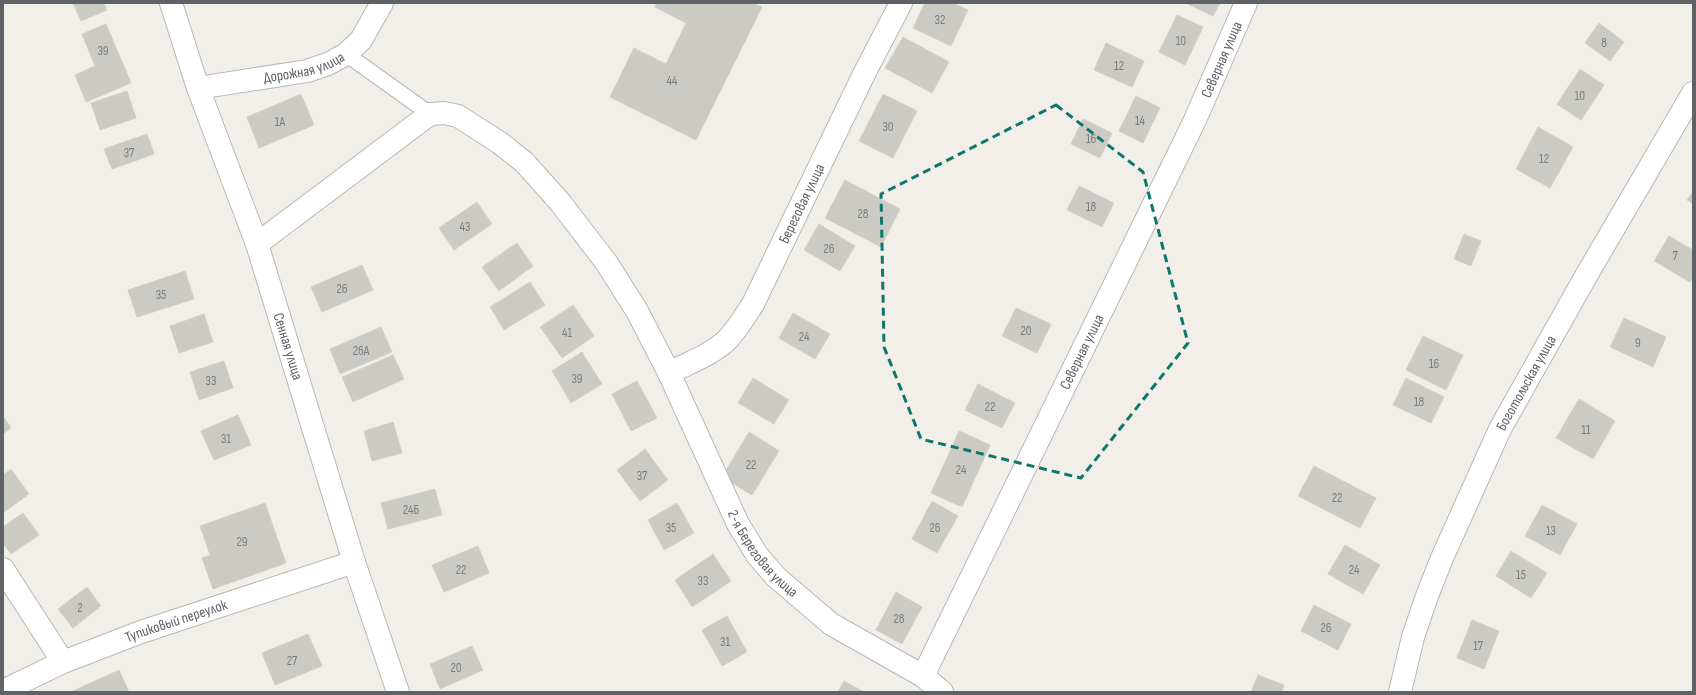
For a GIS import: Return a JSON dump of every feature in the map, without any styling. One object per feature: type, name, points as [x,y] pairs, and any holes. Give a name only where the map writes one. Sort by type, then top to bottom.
[{"type":"street","name":"Сенная улица","points":[[171,3],[198,88],[257,244],[354,562],[398,692]]},
{"type":"street","name":"Дорожная улица","points":[[198,88],[307,71],[328,64],[346,54],[361,40],[382,3]]},
{"type":"street","name":"Береговая улица","points":[[669,373],[710,352],[727,340],[739,326],[753,304],[900,3]]},
{"type":"street","name":"Северная улица","points":[[923,676],[1196,120],[1246,3]]},
{"type":"street","name":"Боготольская улица","points":[[1400,692],[1413,637],[1427,596],[1442,558],[1500,429],[1586,276],[1693,93]]},
{"type":"street","name":"2-я Береговая улица","points":[[430,114],[444,113],[458,116],[500,143],[524,162],[559,201],[606,262],[637,312],[669,373],[738,524],[757,555],[776,577],[831,624],[923,676]]},
{"type":"street","points":[[257,244],[430,114]]},
{"type":"street","name":"Тупиковый переулок","points":[[3,691],[63,662],[141,632],[354,562]]},
{"type":"street","points":[[3,569],[63,662]]},
{"type":"street","points":[[923,676],[942,692]]},
{"type":"lane","points":[[346,54],[430,114]]},
{"type":"highlighted area","points":[[1056,105],[1143,172],[1188,343],[1081,478],[921,439],[884,347],[881,194]]},
{"type":"building","points":[[73,3],[104,3],[107,10],[81,21]]},
{"type":"building","points":[[657,3],[753,3],[762,7],[696,140],[610,97],[634,48],[666,64],[686,23],[655,7]]},
{"type":"building","points":[[925,3],[953,3],[968,10],[951,46],[913,28]]},
{"type":"building","points":[[1186,3],[1220,3],[1213,16]]},
{"type":"building","points":[[1177,15],[1203,27],[1185,65],[1159,52]]},
{"type":"building","points":[[1599,23],[1624,42],[1610,61],[1585,43]]},
{"type":"building","points":[[106,24],[131,83],[86,102],[75,75],[95,66],[82,34]]},
{"type":"building","points":[[903,37],[949,62],[932,93],[885,68]]},
{"type":"building","points":[[1106,43],[1144,61],[1132,87],[1094,70]]},
{"type":"building","points":[[1580,69],[1604,85],[1581,120],[1557,104]]},
{"type":"building","points":[[127,91],[136,118],[100,130],[91,103]]},
{"type":"building","points":[[301,94],[314,125],[259,148],[247,117]]},
{"type":"building","points":[[883,94],[917,111],[893,158],[859,141]]},
{"type":"building","points":[[1136,96],[1160,108],[1143,143],[1119,131]]},
{"type":"building","points":[[1083,119],[1112,133],[1100,158],[1071,144]]},
{"type":"building","points":[[1538,127],[1573,147],[1550,188],[1516,169]]},
{"type":"building","points":[[147,134],[154,154],[112,169],[104,149]]},
{"type":"building","points":[[845,180],[900,209],[881,247],[825,218]]},
{"type":"building","points":[[1079,186],[1114,203],[1102,227],[1067,210]]},
{"type":"building","points":[[1693,192],[1693,204],[1687,200]]},
{"type":"building","points":[[477,202],[492,224],[454,250],[439,228]]},
{"type":"building","points":[[819,224],[855,246],[840,271],[804,250]]},
{"type":"building","points":[[1464,234],[1481,241],[1471,266],[1454,259]]},
{"type":"building","points":[[1669,236],[1693,250],[1693,276],[1690,282],[1654,261]]},
{"type":"building","points":[[517,243],[533,266],[499,291],[482,267]]},
{"type":"building","points":[[362,265],[373,290],[322,312],[311,287]]},
{"type":"building","points":[[185,271],[194,299],[137,317],[128,290]]},
{"type":"building","points":[[530,282],[545,305],[504,330],[490,307]]},
{"type":"building","points":[[573,305],[594,336],[562,358],[540,327]]},
{"type":"building","points":[[1016,308],[1051,324],[1037,353],[1002,336]]},
{"type":"building","points":[[793,313],[830,334],[815,359],[779,338]]},
{"type":"building","points":[[204,314],[213,342],[179,353],[170,326]]},
{"type":"building","points":[[1624,318],[1666,337],[1653,367],[1610,347]]},
{"type":"building","points":[[381,327],[392,352],[340,374],[330,349]]},
{"type":"building","points":[[1423,336],[1463,355],[1446,390],[1406,370]]},
{"type":"building","points":[[582,352],[602,384],[571,403],[552,371]]},
{"type":"building","points":[[393,355],[404,379],[353,402],[342,377]]},
{"type":"building","points":[[224,361],[233,388],[199,400],[190,372]]},
{"type":"building","points":[[753,378],[789,400],[774,424],[738,403]]},
{"type":"building","points":[[1406,378],[1444,397],[1431,423],[1393,405]]},
{"type":"building","points":[[637,381],[657,418],[631,431],[612,394]]},
{"type":"building","points":[[978,384],[1015,403],[1002,428],[965,410]]},
{"type":"building","points":[[1579,399],[1615,421],[1593,459],[1556,438]]},
{"type":"building","points":[[238,415],[251,445],[214,460],[201,431]]},
{"type":"building","points":[[3,416],[11,428],[3,434]]},
{"type":"building","points":[[393,422],[402,453],[372,461],[364,431]]},
{"type":"building","points":[[959,431],[990,445],[962,507],[931,493]]},
{"type":"building","points":[[749,432],[779,451],[752,495],[722,477]]},
{"type":"building","points":[[645,449],[668,480],[640,501],[617,470]]},
{"type":"building","points":[[1314,466],[1376,498],[1360,528],[1298,496]]},
{"type":"building","points":[[11,469],[29,494],[3,513],[3,475]]},
{"type":"building","points":[[435,489],[442,515],[388,529],[381,503]]},
{"type":"building","points":[[932,501],[958,516],[937,553],[912,539]]},
{"type":"building","points":[[265,503],[286,563],[213,589],[202,558],[210,555],[200,526]]},
{"type":"building","points":[[677,503],[694,533],[664,550],[648,520]]},
{"type":"building","points":[[1542,505],[1577,524],[1560,555],[1525,536]]},
{"type":"building","points":[[23,513],[39,535],[11,554],[3,543],[3,527]]},
{"type":"building","points":[[1345,545],[1380,565],[1363,594],[1328,574]]},
{"type":"building","points":[[478,546],[489,573],[444,592],[432,565]]},
{"type":"building","points":[[1511,551],[1547,573],[1531,598],[1496,576]]},
{"type":"building","points":[[713,554],[731,581],[692,607],[675,580]]},
{"type":"building","points":[[87,587],[101,606],[73,628],[58,609]]},
{"type":"building","points":[[896,592],[922,607],[902,644],[876,630]]},
{"type":"building","points":[[1314,605],[1351,624],[1338,650],[1301,631]]},
{"type":"building","points":[[727,616],[747,652],[722,666],[702,630]]},
{"type":"building","points":[[1472,620],[1499,631],[1484,669],[1457,658]]},
{"type":"building","points":[[308,634],[322,666],[275,685],[262,653]]},
{"type":"building","points":[[472,646],[483,670],[440,689],[430,664]]},
{"type":"building","points":[[119,670],[129,692],[71,692]]},
{"type":"building","points":[[1258,675],[1284,685],[1282,692],[1251,692]]},
{"type":"building","points":[[844,681],[864,692],[838,692]]}]
